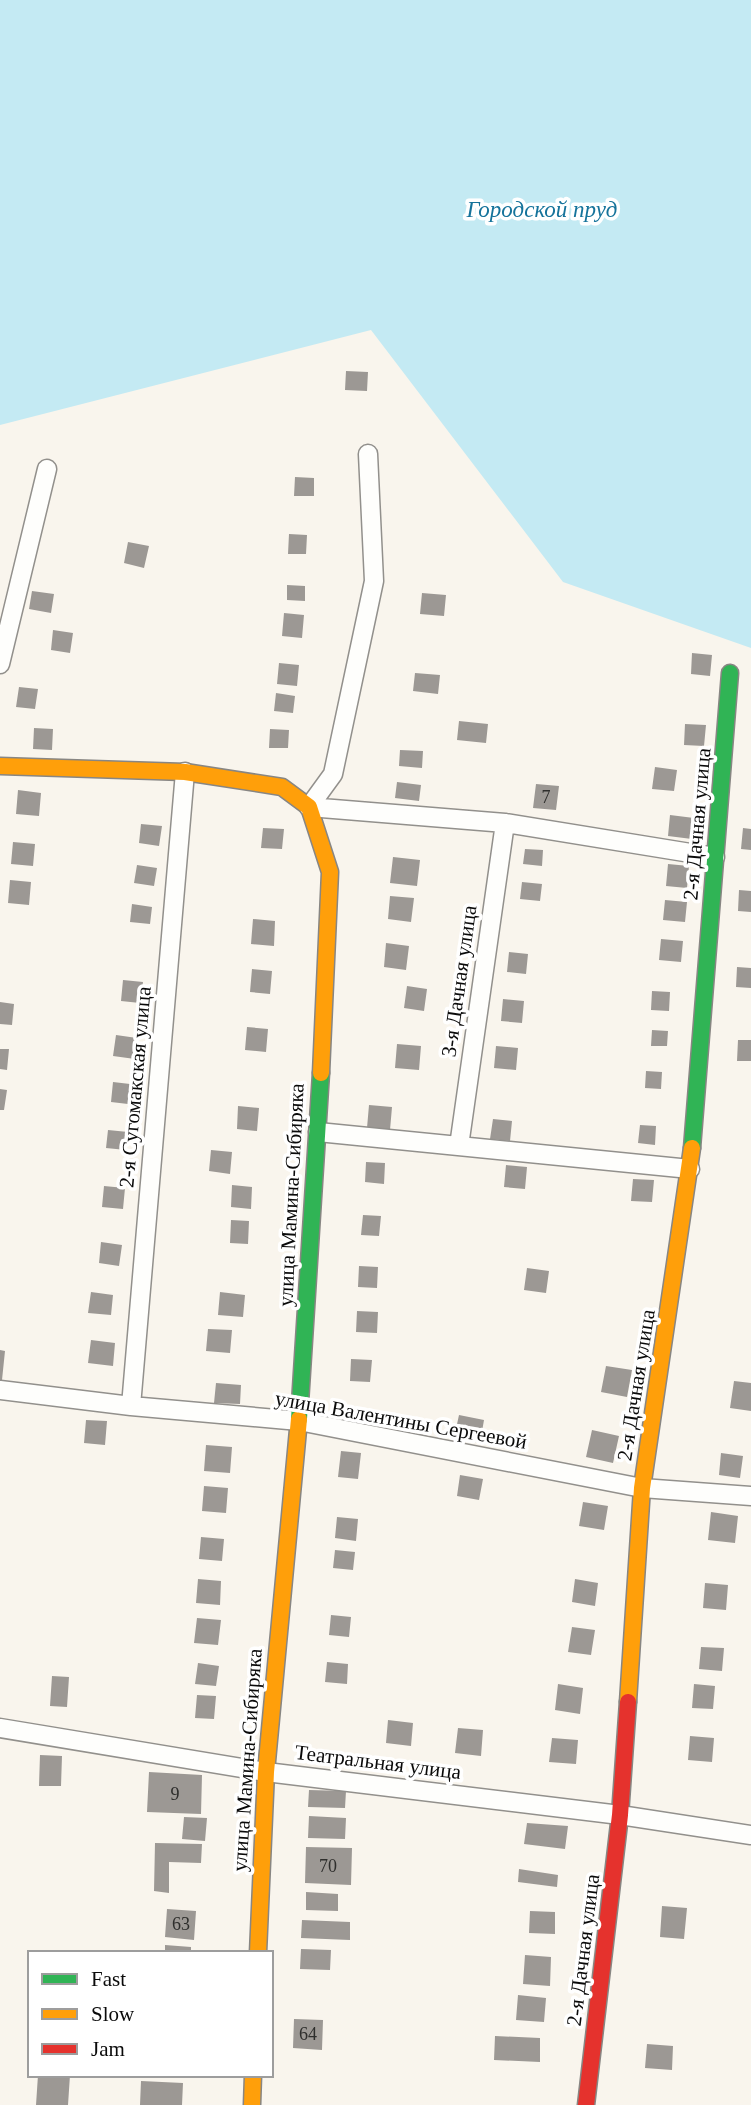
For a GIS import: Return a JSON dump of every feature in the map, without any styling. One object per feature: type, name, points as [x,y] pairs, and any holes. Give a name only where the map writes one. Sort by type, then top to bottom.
[{"type":"main road","name":"2-я Дачная улица","points":[[586,2105],[620,1815],[642,1488],[690,1169],[730,673]]},
{"type":"main road","points":[[0,766],[185,772],[282,787],[309,807]]},
{"type":"main road","name":"улица Мамина-Сибиряка","points":[[258,1951],[266,1772],[299,1421],[318,1132],[330,872],[309,807]]},
{"type":"main road","points":[[252,2105],[253,2077]]},
{"type":"street","points":[[309,807],[332,774],[374,581],[368,454]]},
{"type":"street","points":[[0,664],[47,469]]},
{"type":"street","name":"2-я Сугомакская улица","points":[[131,1406],[185,772]]},
{"type":"street","points":[[309,807],[505,823],[715,857]]},
{"type":"street","name":"3-я Дачная улица","points":[[459,1146],[505,823]]},
{"type":"street","points":[[318,1132],[690,1169]]},
{"type":"street","name":"улица Валентины Сергеевой","points":[[0,1390],[131,1406],[299,1421],[642,1488],[751,1496]]},
{"type":"street","name":"Театральная улица","points":[[0,1728],[266,1772],[620,1815],[751,1835]]},
{"type":"water","name":"Городской пруд","points":[[0,0],[751,0],[751,648],[563,582],[371,330],[0,425]]},
{"type":"building","points":[[346,371],[368,372],[367,391],[345,390]]},
{"type":"building","points":[[295,477],[314,478],[314,496],[294,496]]},
{"type":"building","points":[[289,534],[307,535],[306,554],[288,554]]},
{"type":"building","points":[[128,542],[149,546],[144,568],[124,563]]},
{"type":"building","points":[[287,585],[305,586],[305,601],[287,600]]},
{"type":"building","points":[[32,591],[54,594],[51,613],[29,609]]},
{"type":"building","points":[[422,593],[446,595],[444,616],[420,614]]},
{"type":"building","points":[[284,613],[304,615],[302,638],[282,636]]},
{"type":"building","points":[[53,630],[73,633],[70,653],[51,650]]},
{"type":"building","points":[[692,653],[712,655],[710,676],[691,674]]},
{"type":"building","points":[[279,663],[299,665],[297,686],[277,684]]},
{"type":"building","points":[[415,673],[440,675],[438,694],[413,691]]},
{"type":"building","points":[[19,687],[38,689],[35,709],[16,707]]},
{"type":"building","points":[[276,693],[295,696],[293,713],[274,711]]},
{"type":"building","points":[[459,721],[488,724],[486,743],[457,740]]},
{"type":"building","points":[[685,724],[706,725],[704,746],[684,745]]},
{"type":"building","points":[[34,728],[53,729],[52,750],[33,749]]},
{"type":"building","points":[[270,729],[289,730],[288,748],[269,748]]},
{"type":"building","points":[[400,750],[423,751],[422,768],[399,766]]},
{"type":"building","points":[[655,767],[677,770],[674,791],[652,789]]},
{"type":"building","points":[[397,782],[421,785],[419,801],[395,798]]},
{"type":"building","points":[[536,784],[559,786],[556,810],[533,808]]},
{"type":"building","points":[[18,790],[41,793],[39,816],[16,814]]},
{"type":"building","points":[[670,815],[694,818],[692,839],[668,836]]},
{"type":"building","points":[[141,824],[162,826],[159,846],[139,843]]},
{"type":"building","points":[[263,828],[284,829],[282,849],[261,848]]},
{"type":"building","points":[[743,828],[751,829],[751,850],[741,849]]},
{"type":"building","points":[[13,842],[35,844],[33,866],[11,864]]},
{"type":"building","points":[[525,849],[543,850],[542,866],[523,864]]},
{"type":"building","points":[[393,857],[420,860],[417,886],[390,883]]},
{"type":"building","points":[[668,864],[689,866],[687,888],[666,886]]},
{"type":"building","points":[[137,865],[157,868],[154,886],[134,883]]},
{"type":"building","points":[[10,880],[31,882],[29,905],[8,903]]},
{"type":"building","points":[[522,882],[542,884],[540,901],[520,899]]},
{"type":"building","points":[[739,890],[751,891],[751,912],[738,911]]},
{"type":"building","points":[[390,896],[414,898],[411,922],[388,919]]},
{"type":"building","points":[[665,900],[687,902],[685,922],[663,920]]},
{"type":"building","points":[[132,904],[152,907],[150,924],[130,922]]},
{"type":"building","points":[[253,919],[275,921],[274,946],[251,944]]},
{"type":"building","points":[[661,939],[683,941],[681,962],[659,960]]},
{"type":"building","points":[[386,943],[409,946],[406,970],[384,967]]},
{"type":"building","points":[[509,952],[528,954],[526,974],[507,972]]},
{"type":"building","points":[[737,967],[751,968],[751,988],[736,987]]},
{"type":"building","points":[[252,969],[272,971],[270,994],[250,992]]},
{"type":"building","points":[[123,980],[143,982],[140,1003],[121,1001]]},
{"type":"building","points":[[407,986],[427,989],[424,1011],[404,1008]]},
{"type":"building","points":[[652,991],[670,992],[669,1011],[651,1010]]},
{"type":"building","points":[[503,999],[524,1001],[522,1023],[501,1021]]},
{"type":"building","points":[[0,1002],[14,1004],[12,1025],[0,1024]]},
{"type":"building","points":[[247,1027],[268,1029],[266,1052],[245,1050]]},
{"type":"building","points":[[652,1030],[668,1031],[667,1046],[651,1046]]},
{"type":"building","points":[[116,1035],[137,1038],[135,1059],[113,1056]]},
{"type":"building","points":[[738,1040],[751,1040],[751,1061],[737,1061]]},
{"type":"building","points":[[397,1044],[421,1046],[419,1070],[395,1068]]},
{"type":"building","points":[[496,1046],[518,1048],[516,1070],[494,1068]]},
{"type":"building","points":[[0,1049],[9,1049],[7,1070],[0,1069]]},
{"type":"building","points":[[646,1071],[662,1072],[661,1089],[645,1088]]},
{"type":"building","points":[[113,1082],[130,1084],[128,1104],[111,1102]]},
{"type":"building","points":[[0,1089],[7,1090],[4,1110],[0,1110]]},
{"type":"building","points":[[369,1105],[392,1107],[390,1130],[367,1128]]},
{"type":"building","points":[[238,1106],[259,1108],[257,1131],[237,1129]]},
{"type":"building","points":[[493,1119],[512,1121],[510,1141],[490,1139]]},
{"type":"building","points":[[640,1125],[656,1126],[655,1145],[638,1143]]},
{"type":"building","points":[[108,1130],[128,1132],[126,1150],[106,1148]]},
{"type":"building","points":[[211,1150],[232,1152],[230,1174],[209,1171]]},
{"type":"building","points":[[366,1162],[385,1163],[384,1184],[365,1182]]},
{"type":"building","points":[[506,1165],[527,1167],[525,1189],[504,1187]]},
{"type":"building","points":[[633,1179],[654,1180],[652,1202],[631,1201]]},
{"type":"building","points":[[232,1185],[252,1187],[251,1209],[231,1207]]},
{"type":"building","points":[[104,1186],[125,1188],[123,1209],[102,1207]]},
{"type":"building","points":[[363,1215],[381,1216],[379,1236],[361,1235]]},
{"type":"building","points":[[231,1220],[249,1221],[248,1244],[230,1243]]},
{"type":"building","points":[[101,1242],[122,1245],[119,1266],[99,1263]]},
{"type":"building","points":[[359,1266],[378,1267],[377,1288],[358,1287]]},
{"type":"building","points":[[527,1268],[549,1271],[546,1293],[524,1290]]},
{"type":"building","points":[[91,1292],[113,1295],[111,1315],[88,1313]]},
{"type":"building","points":[[220,1292],[245,1295],[243,1317],[218,1315]]},
{"type":"building","points":[[357,1311],[378,1312],[377,1333],[356,1332]]},
{"type":"building","points":[[208,1329],[232,1330],[230,1353],[206,1351]]},
{"type":"building","points":[[91,1340],[115,1343],[113,1366],[88,1363]]},
{"type":"building","points":[[0,1350],[5,1351],[2,1380],[0,1380]]},
{"type":"building","points":[[351,1359],[372,1360],[370,1382],[350,1381]]},
{"type":"building","points":[[606,1366],[632,1370],[627,1397],[601,1392]]},
{"type":"building","points":[[734,1381],[751,1383],[751,1411],[730,1408]]},
{"type":"building","points":[[216,1383],[241,1385],[240,1404],[214,1403]]},
{"type":"building","points":[[459,1415],[484,1420],[480,1443],[454,1438]]},
{"type":"building","points":[[86,1420],[107,1421],[105,1445],[84,1443]]},
{"type":"building","points":[[592,1430],[619,1436],[613,1463],[586,1457]]},
{"type":"building","points":[[206,1445],[232,1447],[230,1473],[204,1471]]},
{"type":"building","points":[[341,1451],[361,1453],[358,1479],[338,1477]]},
{"type":"building","points":[[721,1453],[743,1456],[740,1478],[719,1475]]},
{"type":"building","points":[[460,1475],[483,1479],[479,1500],[457,1496]]},
{"type":"building","points":[[204,1486],[228,1488],[226,1513],[202,1511]]},
{"type":"building","points":[[583,1502],[608,1506],[604,1530],[579,1526]]},
{"type":"building","points":[[711,1512],[738,1516],[735,1543],[708,1540]]},
{"type":"building","points":[[337,1517],[358,1519],[356,1541],[335,1538]]},
{"type":"building","points":[[201,1537],[224,1539],[222,1561],[199,1559]]},
{"type":"building","points":[[335,1550],[355,1552],[353,1570],[333,1568]]},
{"type":"building","points":[[198,1579],[221,1581],[220,1605],[196,1603]]},
{"type":"building","points":[[575,1579],[598,1583],[595,1606],[572,1602]]},
{"type":"building","points":[[705,1583],[728,1585],[726,1610],[703,1608]]},
{"type":"building","points":[[331,1615],[351,1617],[349,1637],[329,1635]]},
{"type":"building","points":[[197,1618],[221,1620],[218,1645],[194,1643]]},
{"type":"building","points":[[572,1627],[595,1630],[591,1655],[568,1652]]},
{"type":"building","points":[[701,1647],[724,1648],[722,1671],[699,1669]]},
{"type":"building","points":[[327,1662],[348,1664],[347,1684],[325,1682]]},
{"type":"building","points":[[198,1663],[219,1666],[216,1686],[195,1684]]},
{"type":"building","points":[[52,1676],[69,1677],[67,1707],[50,1706]]},
{"type":"building","points":[[558,1684],[583,1688],[580,1714],[555,1710]]},
{"type":"building","points":[[694,1684],[715,1686],[713,1709],[692,1708]]},
{"type":"building","points":[[197,1695],[216,1696],[214,1719],[195,1718]]},
{"type":"building","points":[[388,1720],[413,1723],[411,1746],[386,1743]]},
{"type":"building","points":[[458,1728],[483,1730],[481,1756],[455,1753]]},
{"type":"building","points":[[690,1736],[714,1738],[712,1762],[688,1760]]},
{"type":"building","points":[[552,1738],[578,1740],[576,1764],[549,1762]]},
{"type":"building","points":[[40,1755],[62,1756],[61,1786],[39,1786]]},
{"type":"building","points":[[149,1772],[202,1775],[201,1814],[147,1812]]},
{"type":"building","points":[[309,1790],[346,1791],[345,1808],[308,1807]]},
{"type":"building","points":[[309,1816],[346,1818],[345,1839],[308,1838]]},
{"type":"building","points":[[184,1817],[207,1818],[205,1841],[182,1839]]},
{"type":"building","points":[[527,1823],[568,1826],[565,1849],[524,1844]]},
{"type":"building","points":[[155,1843],[202,1844],[201,1863],[169,1862],[169,1893],[154,1891]]},
{"type":"building","points":[[306,1847],[352,1848],[351,1885],[305,1883]]},
{"type":"building","points":[[519,1869],[558,1875],[557,1887],[518,1882]]},
{"type":"building","points":[[306,1892],[338,1894],[338,1911],[306,1910]]},
{"type":"building","points":[[662,1906],[687,1908],[684,1939],[660,1937]]},
{"type":"building","points":[[167,1909],[196,1911],[194,1940],[165,1937]]},
{"type":"building","points":[[530,1911],[555,1912],[555,1934],[529,1933]]},
{"type":"building","points":[[302,1920],[350,1922],[350,1940],[301,1938]]},
{"type":"building","points":[[165,1945],[191,1947],[191,1951],[165,1951]]},
{"type":"building","points":[[301,1949],[331,1950],[330,1970],[300,1969]]},
{"type":"building","points":[[525,1955],[551,1957],[550,1986],[523,1984]]},
{"type":"building","points":[[518,1995],[546,1998],[544,2022],[516,2020]]},
{"type":"building","points":[[294,2019],[323,2020],[322,2050],[293,2048]]},
{"type":"building","points":[[495,2036],[540,2038],[540,2062],[494,2060]]},
{"type":"building","points":[[647,2044],[673,2046],[672,2070],[645,2068]]},
{"type":"building","points":[[38,2077],[70,2077],[68,2105],[36,2105]]},
{"type":"building","points":[[141,2081],[183,2083],[182,2105],[140,2105]]},
{"type":"traffic: fast","points":[[692,1148],[730,673]]},
{"type":"traffic: fast","points":[[299,1419],[321,1073]]},
{"type":"traffic: slow","points":[[0,766],[185,772],[282,787],[309,807],[330,872],[321,1073]]},
{"type":"traffic: slow","points":[[628,1702],[642,1488],[692,1148]]},
{"type":"traffic: slow","points":[[258,1951],[266,1772],[299,1419]]},
{"type":"traffic: slow","points":[[252,2105],[253,2077]]},
{"type":"traffic: jam","points":[[586,2105],[620,1815],[628,1702]]}]
